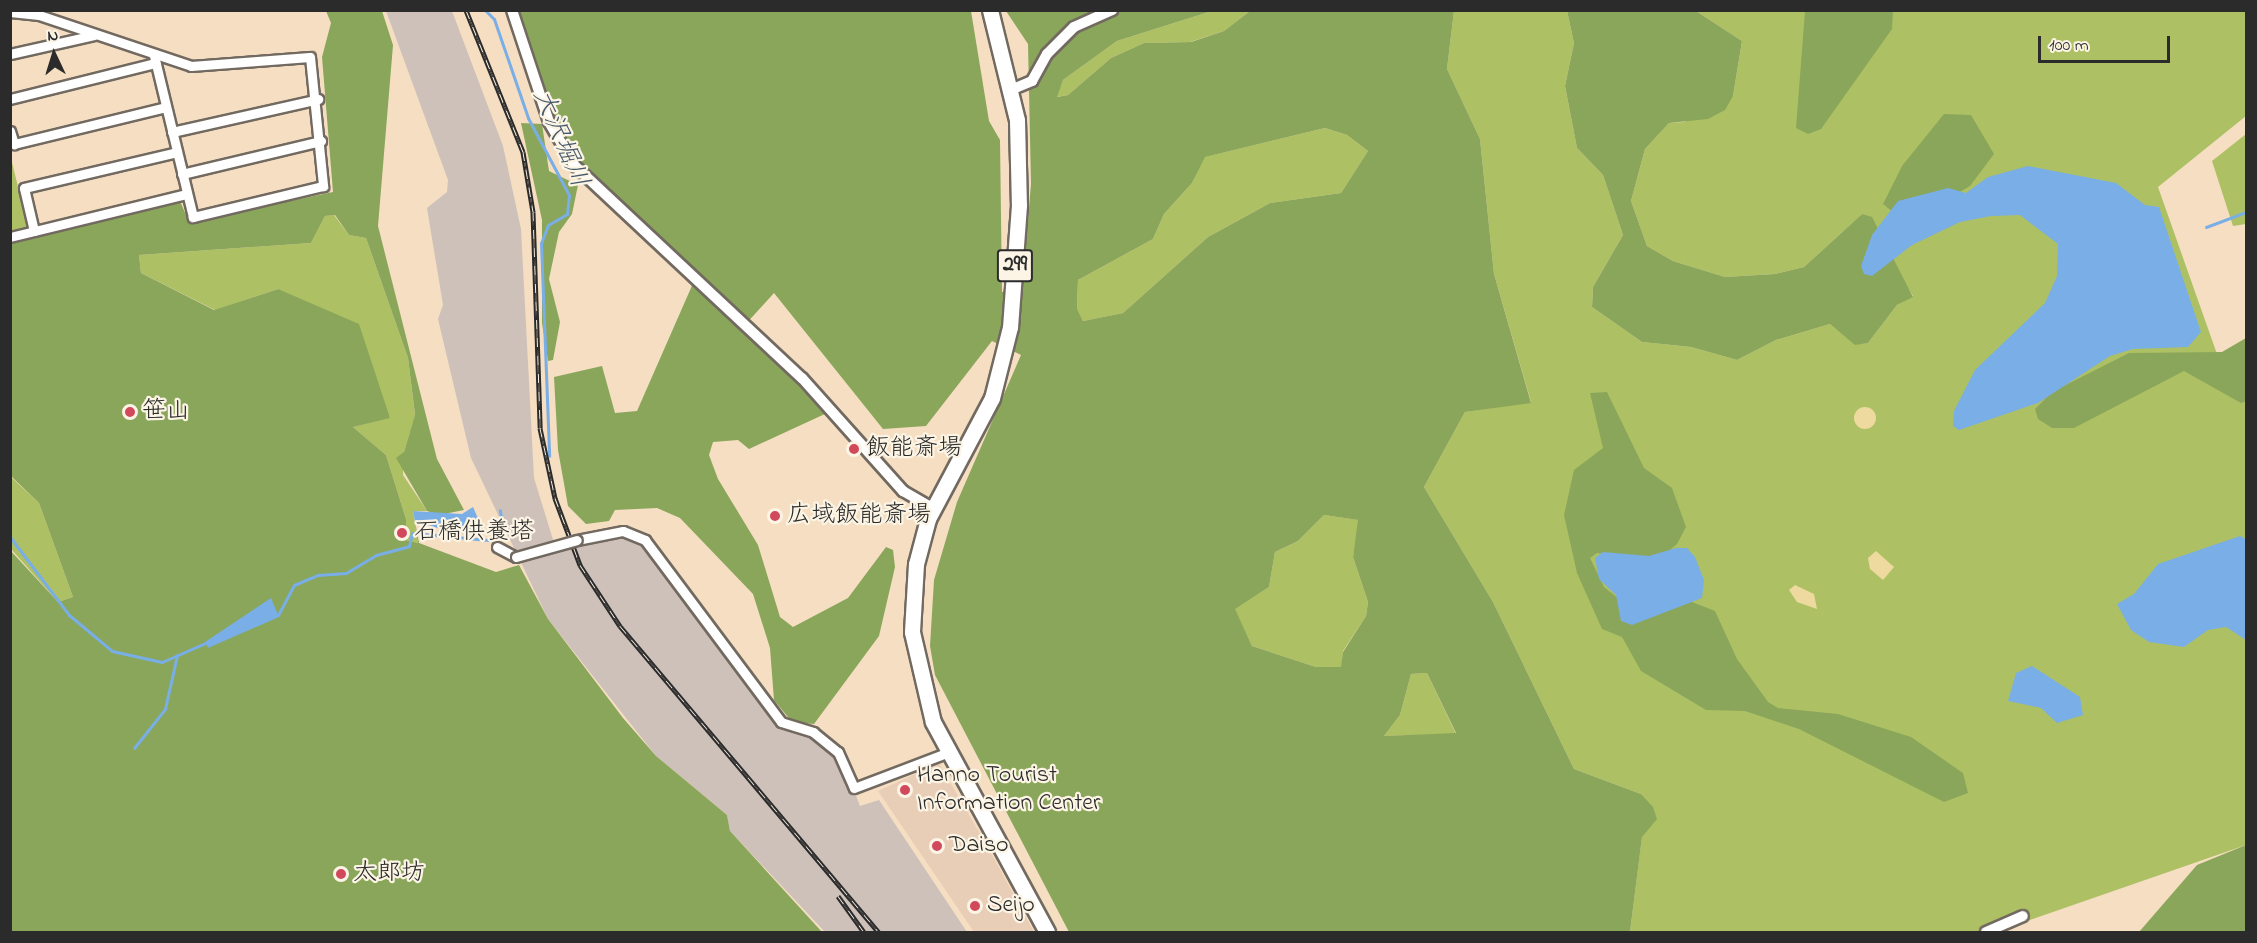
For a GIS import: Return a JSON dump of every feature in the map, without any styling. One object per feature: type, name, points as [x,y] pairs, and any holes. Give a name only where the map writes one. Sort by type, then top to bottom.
[{"type":"highway","name":"299","points":[[990,10],[1013,89],[1019,205],[1006,352],[987,408],[933,508],[916,564],[912,632],[926,705],[1047,933]]},
{"type":"street","points":[[512,10],[549,122],[574,165],[802,378],[903,491],[933,508]]},
{"type":"street","points":[[1013,89],[1032,81],[1047,54],[1074,27],[1112,10]]},
{"type":"street","points":[[10,12],[94,35],[155,60],[208,68],[310,57],[318,99],[323,186],[193,217],[155,60]]},
{"type":"street","points":[[10,54],[94,35]]},
{"type":"street","points":[[10,99],[155,60]]},
{"type":"street","points":[[172,132],[318,99]]},
{"type":"street","points":[[10,131],[14,144],[166,107]]},
{"type":"street","points":[[182,174],[321,141]]},
{"type":"street","points":[[34,231],[24,188],[177,152]]},
{"type":"street","points":[[10,237],[187,194]]},
{"type":"street","points":[[497,548],[516,557],[577,540],[623,531],[645,540],[781,722],[813,732],[838,752],[854,788],[949,752]]},
{"type":"street","points":[[1986,933],[2022,916]]},
{"type":"shaded area","points":[[386,11],[452,11],[503,146],[521,229],[534,478],[555,546],[598,533],[636,534],[781,722],[805,729],[843,761],[860,806],[879,800],[967,932],[825,932],[730,831],[727,815],[656,756],[548,619],[471,458],[438,319],[443,305],[427,208],[447,192],[448,180]]},
{"type":"shaded area","points":[[939,763],[1034,932],[974,932],[878,791]]},
{"type":"green space","points":[[326,11],[382,11],[393,45],[378,226],[437,459],[464,510],[439,515],[427,511],[396,458],[404,452],[415,415],[408,358],[366,238],[349,235],[335,215],[325,216],[311,243],[139,255],[141,273],[214,310],[278,289],[359,324],[390,418],[353,427],[386,455],[406,519],[406,540],[418,543],[413,511],[419,543],[496,572],[519,565],[548,619],[623,718],[656,756],[727,815],[730,831],[822,932],[11,932],[10,550],[58,602],[73,597],[39,503],[11,476],[11,243],[180,201],[189,222],[333,192],[322,57],[331,23]]},
{"type":"green space","points":[[512,11],[971,11],[989,121],[1000,140],[1002,292],[1022,291],[1031,184],[1028,44],[1006,11],[1212,11],[1117,41],[1063,80],[1057,97],[1068,95],[1111,58],[1144,43],[1191,42],[1224,31],[1250,11],[1454,11],[1447,69],[1480,139],[1494,274],[1531,403],[1465,412],[1424,487],[1493,602],[1574,769],[1641,794],[1653,807],[1657,819],[1642,837],[1630,932],[1069,932],[935,675],[930,646],[934,580],[957,502],[1021,355],[992,341],[926,426],[883,429],[774,293],[743,327],[827,413],[749,449],[738,440],[713,442],[709,455],[718,479],[758,545],[780,617],[793,627],[848,598],[886,547],[893,550],[895,567],[879,636],[814,724],[792,722],[774,700],[770,648],[753,594],[680,518],[657,508],[615,510],[609,521],[586,524],[568,506],[558,450],[554,377],[602,366],[615,413],[637,411],[698,272],[657,245],[560,144]],"holes":[[[1325,128],[1347,135],[1368,151],[1341,193],[1270,203],[1208,237],[1123,313],[1083,321],[1077,309],[1078,280],[1153,239],[1164,214],[1192,183],[1205,157]],[[1324,515],[1358,520],[1353,557],[1368,602],[1366,616],[1343,652],[1341,667],[1316,667],[1252,646],[1235,609],[1269,587],[1275,552],[1298,541]],[[1427,673],[1456,733],[1384,736],[1400,715],[1411,674]]]},
{"type":"green space","points":[[1212,11],[1250,11],[1224,31],[1190,42],[1144,43],[1111,58],[1068,95],[1056,97],[1063,80],[1117,41]]},
{"type":"green space","points":[[1454,11],[1567,11],[1574,43],[1565,86],[1577,148],[1603,175],[1623,235],[1593,287],[1592,307],[1642,342],[1691,347],[1737,360],[1776,340],[1830,324],[1855,344],[1868,343],[1897,305],[1913,296],[1862,214],[1804,267],[1775,274],[1725,277],[1673,261],[1647,246],[1631,201],[1645,149],[1669,123],[1684,122],[1733,96],[1742,41],[1696,11],[2246,11],[2246,116],[2158,187],[2223,371],[2246,364],[2246,845],[1995,932],[1630,932],[1642,836],[1649,822],[1641,794],[1574,769],[1493,602],[1424,487],[1465,412],[1531,402],[1494,274],[1480,139],[1447,69]]},
{"type":"green space","points":[[1567,11],[1696,11],[1742,41],[1733,96],[1725,110],[1708,119],[1669,123],[1645,149],[1631,201],[1647,246],[1673,261],[1725,277],[1775,274],[1804,267],[1862,214],[1872,217],[1913,297],[1897,305],[1868,343],[1855,345],[1830,324],[1776,340],[1737,360],[1691,347],[1642,342],[1592,307],[1593,287],[1623,235],[1603,175],[1577,148],[1565,86],[1574,43]]},
{"type":"green space","points":[[1805,11],[1893,11],[1892,29],[1821,129],[1808,134],[1796,128]]},
{"type":"green space","points":[[1944,114],[1971,115],[1994,154],[1970,186],[1943,202],[1894,213],[1883,204],[1902,166]]},
{"type":"green space","points":[[521,123],[542,124],[549,171],[578,185],[572,214],[559,232],[549,279],[560,322],[553,360],[548,361],[542,323],[542,220]]},
{"type":"green space","points":[[1325,128],[1347,135],[1368,151],[1341,193],[1270,203],[1208,237],[1123,313],[1083,321],[1077,310],[1078,280],[1153,239],[1164,214],[1192,183],[1204,157]]},
{"type":"green space","points":[[2246,134],[2246,224],[2233,226],[2212,161]]},
{"type":"green space","points":[[10,154],[28,228],[10,233]]},
{"type":"green space","points":[[334,215],[349,235],[366,238],[408,358],[415,416],[404,452],[403,475],[427,511],[413,511],[418,543],[406,540],[406,519],[386,455],[353,427],[390,417],[278,289],[215,310],[141,273],[139,255],[311,243],[325,216]]},
{"type":"green space","points":[[2246,338],[2246,401],[2241,403],[2184,371],[2074,428],[2052,428],[2038,419],[2035,409],[2052,392],[2129,353],[2222,352]]},
{"type":"green space","points":[[1607,392],[1644,468],[1672,488],[1686,527],[1677,544],[1657,561],[1597,553],[1590,558],[1604,587],[1619,599],[1692,602],[1715,611],[1737,659],[1768,702],[1778,708],[1838,714],[1911,737],[1963,773],[1968,793],[1944,802],[1799,729],[1745,711],[1706,710],[1641,671],[1622,637],[1602,629],[1577,573],[1564,515],[1574,470],[1603,448],[1590,393]]},
{"type":"green space","points":[[10,476],[39,503],[73,597],[58,602],[11,549]]},
{"type":"green space","points":[[1324,515],[1359,520],[1353,557],[1368,602],[1366,616],[1343,651],[1342,667],[1316,667],[1252,646],[1234,609],[1269,587],[1275,552],[1298,541]]},
{"type":"green space","points":[[1427,673],[1456,734],[1384,736],[1400,715],[1411,674]]},
{"type":"green space","points":[[2246,845],[2246,932],[2139,932],[2197,865]]},
{"type":"sand","points":[[1865,407],[1873,410],[1876,418],[1873,426],[1865,429],[1857,426],[1854,418],[1857,410]]},
{"type":"sand","points":[[1876,551],[1894,567],[1883,580],[1870,569],[1868,558]]},
{"type":"sand","points":[[1795,585],[1814,594],[1817,609],[1797,602],[1789,590]]},
{"type":"water","points":[[2028,166],[2116,183],[2145,205],[2159,207],[2201,332],[2188,347],[2133,349],[2110,356],[2038,403],[1959,430],[1953,426],[1954,411],[1975,370],[2045,303],[2057,276],[2058,244],[2020,215],[1991,216],[1960,222],[1912,245],[1872,276],[1864,274],[1861,266],[1872,235],[1898,201],[1948,188],[1966,193],[1988,177]]},
{"type":"water","points":[[473,507],[483,530],[457,534],[415,521],[413,511],[462,514]]},
{"type":"water","points":[[2240,536],[2246,539],[2246,640],[2226,627],[2208,630],[2184,647],[2149,642],[2131,630],[2117,604],[2134,594],[2158,564]]},
{"type":"water","points":[[1676,548],[1687,548],[1695,557],[1704,580],[1702,598],[1632,625],[1621,621],[1616,595],[1599,579],[1595,558],[1603,552],[1649,556]]},
{"type":"water","points":[[271,598],[279,617],[208,648],[205,642]]},
{"type":"water","points":[[2032,666],[2080,697],[2083,715],[2057,723],[2041,708],[2008,701],[2016,673]]},
{"type":"waterway","name":"大沢堀川","points":[[485,10],[494,19],[528,118],[569,195],[567,214],[548,225],[541,243],[549,456]]},
{"type":"waterway","points":[[2206,227],[2246,212]]},
{"type":"waterway","points":[[278,615],[294,585],[318,575],[346,573],[376,555],[409,546],[412,533],[489,540],[502,525],[500,510]]},
{"type":"waterway","points":[[10,537],[69,615],[112,651],[162,662],[205,643]]},
{"type":"waterway","points":[[134,748],[165,709],[177,655]]},
{"type":"railway","points":[[466,10],[523,152],[533,212],[540,428],[555,498],[580,565],[620,626],[879,932]]},
{"type":"railway","points":[[838,896],[864,932]]},
{"type":"place","name":"笹山","points":[[130,412]]},
{"type":"place","name":"飯能斎場","points":[[854,449]]},
{"type":"place","name":"広域飯能斎場","points":[[775,516]]},
{"type":"place","name":"石橋供養塔","points":[[402,533]]},
{"type":"place","name":"Hanno Tourist Information Center","points":[[905,790]]},
{"type":"place","name":"Daiso","points":[[937,846]]},
{"type":"place","name":"太郎坊","points":[[341,874]]},
{"type":"place","name":"Seijo","points":[[975,906]]}]
